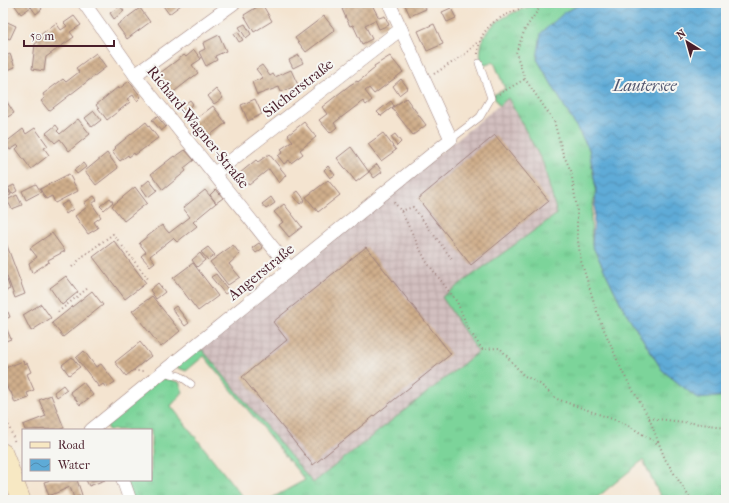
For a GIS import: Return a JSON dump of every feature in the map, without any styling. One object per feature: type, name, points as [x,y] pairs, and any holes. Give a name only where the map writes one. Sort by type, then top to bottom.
[{"type":"main road","points":[[9,448],[18,478],[21,500]]},
{"type":"street","name":"Richard-Wagner-Straße","points":[[84,3],[136,75],[290,269]]},
{"type":"street","points":[[136,75],[234,3]]},
{"type":"street","points":[[389,3],[451,139]]},
{"type":"street","name":"Silcherstraße","points":[[215,173],[400,29]]},
{"type":"street","name":"Angerstraße","points":[[94,429],[104,425],[162,372],[451,139]]},
{"type":"street","points":[[123,481],[130,500]]},
{"type":"lane","points":[[451,139],[480,117],[491,98],[479,63]]},
{"type":"lane","points":[[162,372],[180,376],[191,384]]},
{"type":"path","points":[[479,63],[478,53],[480,41],[487,28],[504,15],[535,3]]},
{"type":"path","points":[[543,3],[525,29],[516,53],[525,79],[554,121],[563,154],[571,171],[577,209],[577,234],[581,261],[599,318],[623,373],[649,418],[665,459],[691,500]]},
{"type":"path","points":[[423,80],[464,55],[480,41]]},
{"type":"path","points":[[491,98],[525,79]]},
{"type":"path","points":[[386,191],[401,211],[426,261],[457,302],[468,328],[482,348],[500,348],[523,375],[540,384],[557,400],[626,424],[659,445]]},
{"type":"path","points":[[401,211],[413,206],[452,259]]},
{"type":"path","points":[[72,267],[82,257],[113,234],[149,280]]},
{"type":"path","points":[[58,312],[88,288]]},
{"type":"path","points":[[3,410],[9,448]]},
{"type":"path","points":[[649,418],[726,426]]},
{"type":"path","points":[[720,500],[726,490]]},
{"type":"shaded area","points":[[508,98],[543,163],[557,214],[442,297],[478,352],[313,483],[200,347]]},
{"type":"green space","points":[[538,3],[583,3],[565,12],[537,59],[589,149],[596,189],[591,217],[592,245],[622,306],[662,370],[698,399],[726,396],[726,500],[662,500],[643,460],[594,500],[268,500],[305,480],[204,356],[186,371],[176,367],[200,347],[313,483],[478,352],[442,297],[557,214],[543,163],[508,98],[499,106],[493,95],[505,89],[494,62],[483,66],[480,57],[483,38],[488,30],[502,18]]},
{"type":"green space","points":[[162,378],[179,382],[183,392],[171,406],[245,500],[132,500],[125,481],[152,481],[152,429],[108,429],[105,421]]},
{"type":"water","name":"Lautersee","points":[[583,3],[726,3],[726,396],[698,399],[662,370],[622,306],[592,245],[596,189],[589,149],[537,59],[541,33],[565,12]]},
{"type":"building","points":[[13,3],[28,3],[31,7],[21,14]]},
{"type":"building","points":[[38,3],[42,9],[36,14],[31,7]]},
{"type":"building","points":[[161,3],[180,3],[181,5],[169,14]]},
{"type":"building","points":[[343,3],[371,3],[379,18],[385,16],[389,25],[379,29],[375,20],[365,25],[372,39],[362,44],[353,25],[350,26],[346,18],[342,9],[345,8]]},
{"type":"building","points":[[404,3],[423,3],[426,9],[410,16]]},
{"type":"building","points":[[262,4],[272,21],[254,32],[244,15]]},
{"type":"building","points":[[120,6],[124,11],[114,19],[110,13]]},
{"type":"building","points":[[140,8],[150,22],[127,39],[117,25]]},
{"type":"building","points":[[451,8],[456,18],[447,22],[442,12]]},
{"type":"building","points":[[74,16],[81,25],[70,32],[74,37],[46,57],[44,71],[32,69],[35,44],[39,41],[36,38],[56,23],[61,30],[67,26],[64,23]]},
{"type":"building","points":[[324,16],[335,30],[306,52],[295,38]]},
{"type":"building","points":[[3,20],[16,26],[10,39],[3,36]]},
{"type":"building","points":[[245,24],[251,34],[246,38],[239,27]]},
{"type":"building","points":[[434,24],[443,44],[427,51],[418,31]]},
{"type":"building","points":[[238,32],[243,40],[239,42],[234,34]]},
{"type":"building","points":[[219,35],[226,51],[215,56],[217,60],[206,66],[199,52],[205,49],[203,43]]},
{"type":"building","points":[[194,50],[201,59],[192,65],[198,73],[171,94],[156,76],[184,55],[186,57]]},
{"type":"building","points":[[96,53],[106,67],[49,111],[41,101],[45,98],[43,94],[63,79],[66,82],[79,72],[76,68]]},
{"type":"building","points":[[10,54],[15,67],[3,72],[3,57]]},
{"type":"building","points":[[299,55],[303,63],[293,68],[289,60]]},
{"type":"building","points":[[390,56],[403,72],[374,94],[369,88],[365,91],[372,100],[366,105],[363,101],[334,123],[337,127],[330,133],[319,120],[327,114],[322,107],[350,85],[357,81],[358,82],[375,68],[374,66]]},
{"type":"building","points":[[262,65],[270,76],[273,74],[275,77],[291,70],[298,85],[281,92],[279,87],[257,95],[252,82],[263,78],[256,69]]},
{"type":"building","points":[[401,79],[408,88],[399,95],[393,86]]},
{"type":"building","points":[[129,81],[141,97],[137,101],[133,95],[127,99],[130,102],[107,120],[96,105],[118,87],[119,89]]},
{"type":"building","points":[[216,89],[223,98],[214,104],[208,96]]},
{"type":"building","points":[[406,98],[426,125],[413,135],[392,108]]},
{"type":"building","points":[[5,99],[14,113],[3,120],[3,100]]},
{"type":"building","points":[[255,99],[262,114],[248,121],[241,105]]},
{"type":"building","points":[[190,100],[193,104],[184,111],[181,107]]},
{"type":"building","points":[[391,101],[394,106],[381,116],[377,112]]},
{"type":"building","points":[[213,106],[226,123],[205,139],[192,122]]},
{"type":"building","points":[[94,111],[101,120],[92,127],[85,118]]},
{"type":"building","points":[[157,116],[166,127],[161,131],[152,120]]},
{"type":"building","points":[[78,119],[90,134],[69,151],[60,139],[55,143],[46,133],[56,125],[59,129],[57,131],[60,134]]},
{"type":"building","points":[[146,122],[158,138],[135,155],[134,153],[129,157],[128,155],[120,161],[112,152],[116,148],[115,147]]},
{"type":"building","points":[[304,122],[316,137],[300,150],[303,154],[291,163],[289,160],[284,164],[278,156],[283,152],[281,149],[293,141],[288,135]]},
{"type":"building","points":[[35,128],[48,146],[44,148],[49,155],[31,169],[16,149],[19,146],[18,145],[10,150],[5,143],[23,129],[26,134]]},
{"type":"building","points":[[383,133],[396,150],[381,161],[368,144]]},
{"type":"building","points":[[395,134],[401,142],[397,146],[391,137]]},
{"type":"building","points":[[495,135],[549,201],[471,265],[418,199]]},
{"type":"building","points":[[351,147],[369,172],[356,182],[337,158]]},
{"type":"building","points":[[185,150],[194,160],[184,168],[186,171],[163,190],[151,174],[174,156],[175,157]]},
{"type":"building","points":[[107,153],[118,168],[96,185],[85,171]]},
{"type":"building","points":[[269,154],[286,175],[279,183],[269,169],[249,185],[240,173],[256,160],[258,162]]},
{"type":"building","points":[[83,163],[86,167],[77,174],[74,170]]},
{"type":"building","points":[[377,164],[382,172],[374,178],[369,171]]},
{"type":"building","points":[[328,166],[335,175],[330,178],[324,170]]},
{"type":"building","points":[[69,174],[78,191],[55,203],[52,196],[46,199],[40,189]]},
{"type":"building","points":[[149,180],[157,190],[148,197],[141,187]]},
{"type":"building","points":[[328,180],[340,195],[318,212],[306,197]]},
{"type":"building","points":[[36,184],[41,192],[26,200],[22,191]]},
{"type":"building","points":[[14,185],[17,191],[12,194],[8,188]]},
{"type":"building","points":[[135,187],[147,203],[124,221],[112,206]]},
{"type":"building","points":[[216,189],[223,198],[216,203],[210,195]]},
{"type":"building","points":[[8,190],[11,195],[3,199],[3,192]]},
{"type":"building","points":[[205,190],[216,203],[193,222],[197,226],[177,242],[173,238],[150,256],[155,262],[150,266],[141,256],[146,252],[139,243],[162,225],[169,233],[190,217],[183,208]]},
{"type":"building","points":[[298,191],[305,200],[300,204],[293,195]]},
{"type":"building","points":[[17,195],[22,205],[12,209],[7,200]]},
{"type":"building","points":[[94,196],[97,200],[92,204],[101,217],[94,222],[98,228],[88,234],[75,216],[87,207],[84,203]]},
{"type":"building","points":[[271,197],[275,203],[266,209],[262,204]]},
{"type":"building","points":[[110,198],[113,202],[104,210],[100,206]]},
{"type":"building","points":[[68,201],[73,209],[66,214],[61,205]]},
{"type":"building","points":[[284,204],[302,227],[289,237],[279,225],[283,222],[274,212]]},
{"type":"building","points":[[52,233],[65,251],[48,260],[49,262],[32,273],[29,263],[37,257],[30,248]]},
{"type":"building","points":[[3,235],[25,294],[15,298],[3,266]]},
{"type":"building","points":[[114,241],[146,283],[125,299],[93,257]]},
{"type":"building","points":[[259,243],[263,248],[256,253],[252,248]]},
{"type":"building","points":[[233,245],[240,254],[229,264],[240,277],[228,285],[210,262]]},
{"type":"building","points":[[208,247],[215,255],[208,260],[201,252]]},
{"type":"building","points":[[366,247],[451,354],[313,465],[242,377],[287,340],[273,322]]},
{"type":"building","points":[[200,253],[205,260],[197,267],[192,260]]},
{"type":"building","points":[[193,263],[218,296],[198,311],[173,278]]},
{"type":"building","points":[[216,274],[229,291],[225,294],[211,277]]},
{"type":"building","points":[[66,276],[78,292],[62,305],[50,288]]},
{"type":"building","points":[[7,280],[10,289],[3,292],[3,282]]},
{"type":"building","points":[[158,283],[165,292],[156,299],[150,290]]},
{"type":"building","points":[[92,291],[103,305],[63,337],[52,323]]},
{"type":"building","points":[[152,296],[180,331],[161,347],[132,311]]},
{"type":"building","points":[[41,304],[51,318],[31,331],[23,315]]},
{"type":"building","points":[[176,306],[189,323],[185,326],[172,309]]},
{"type":"building","points":[[8,312],[10,317],[3,320],[3,314]]},
{"type":"building","points":[[5,325],[11,339],[3,342],[3,326]]},
{"type":"building","points":[[140,342],[151,356],[126,376],[115,362]]},
{"type":"building","points":[[84,351],[96,367],[101,364],[115,382],[106,388],[103,384],[99,387],[76,358]]},
{"type":"building","points":[[72,357],[80,367],[69,375],[62,365]]},
{"type":"building","points":[[23,361],[24,364],[27,363],[31,372],[27,374],[34,390],[27,393],[29,398],[15,403],[3,377],[3,375],[5,375],[3,369]]},
{"type":"building","points":[[83,382],[93,395],[80,405],[70,392]]},
{"type":"building","points":[[63,385],[67,390],[57,397],[54,392]]},
{"type":"building","points":[[51,395],[64,428],[25,429],[23,425],[46,416],[39,400]]},
{"type":"building","points":[[77,481],[82,495],[74,498],[70,487],[49,496],[44,482]]},
{"type":"building","points":[[86,481],[102,481],[89,486]]}]
